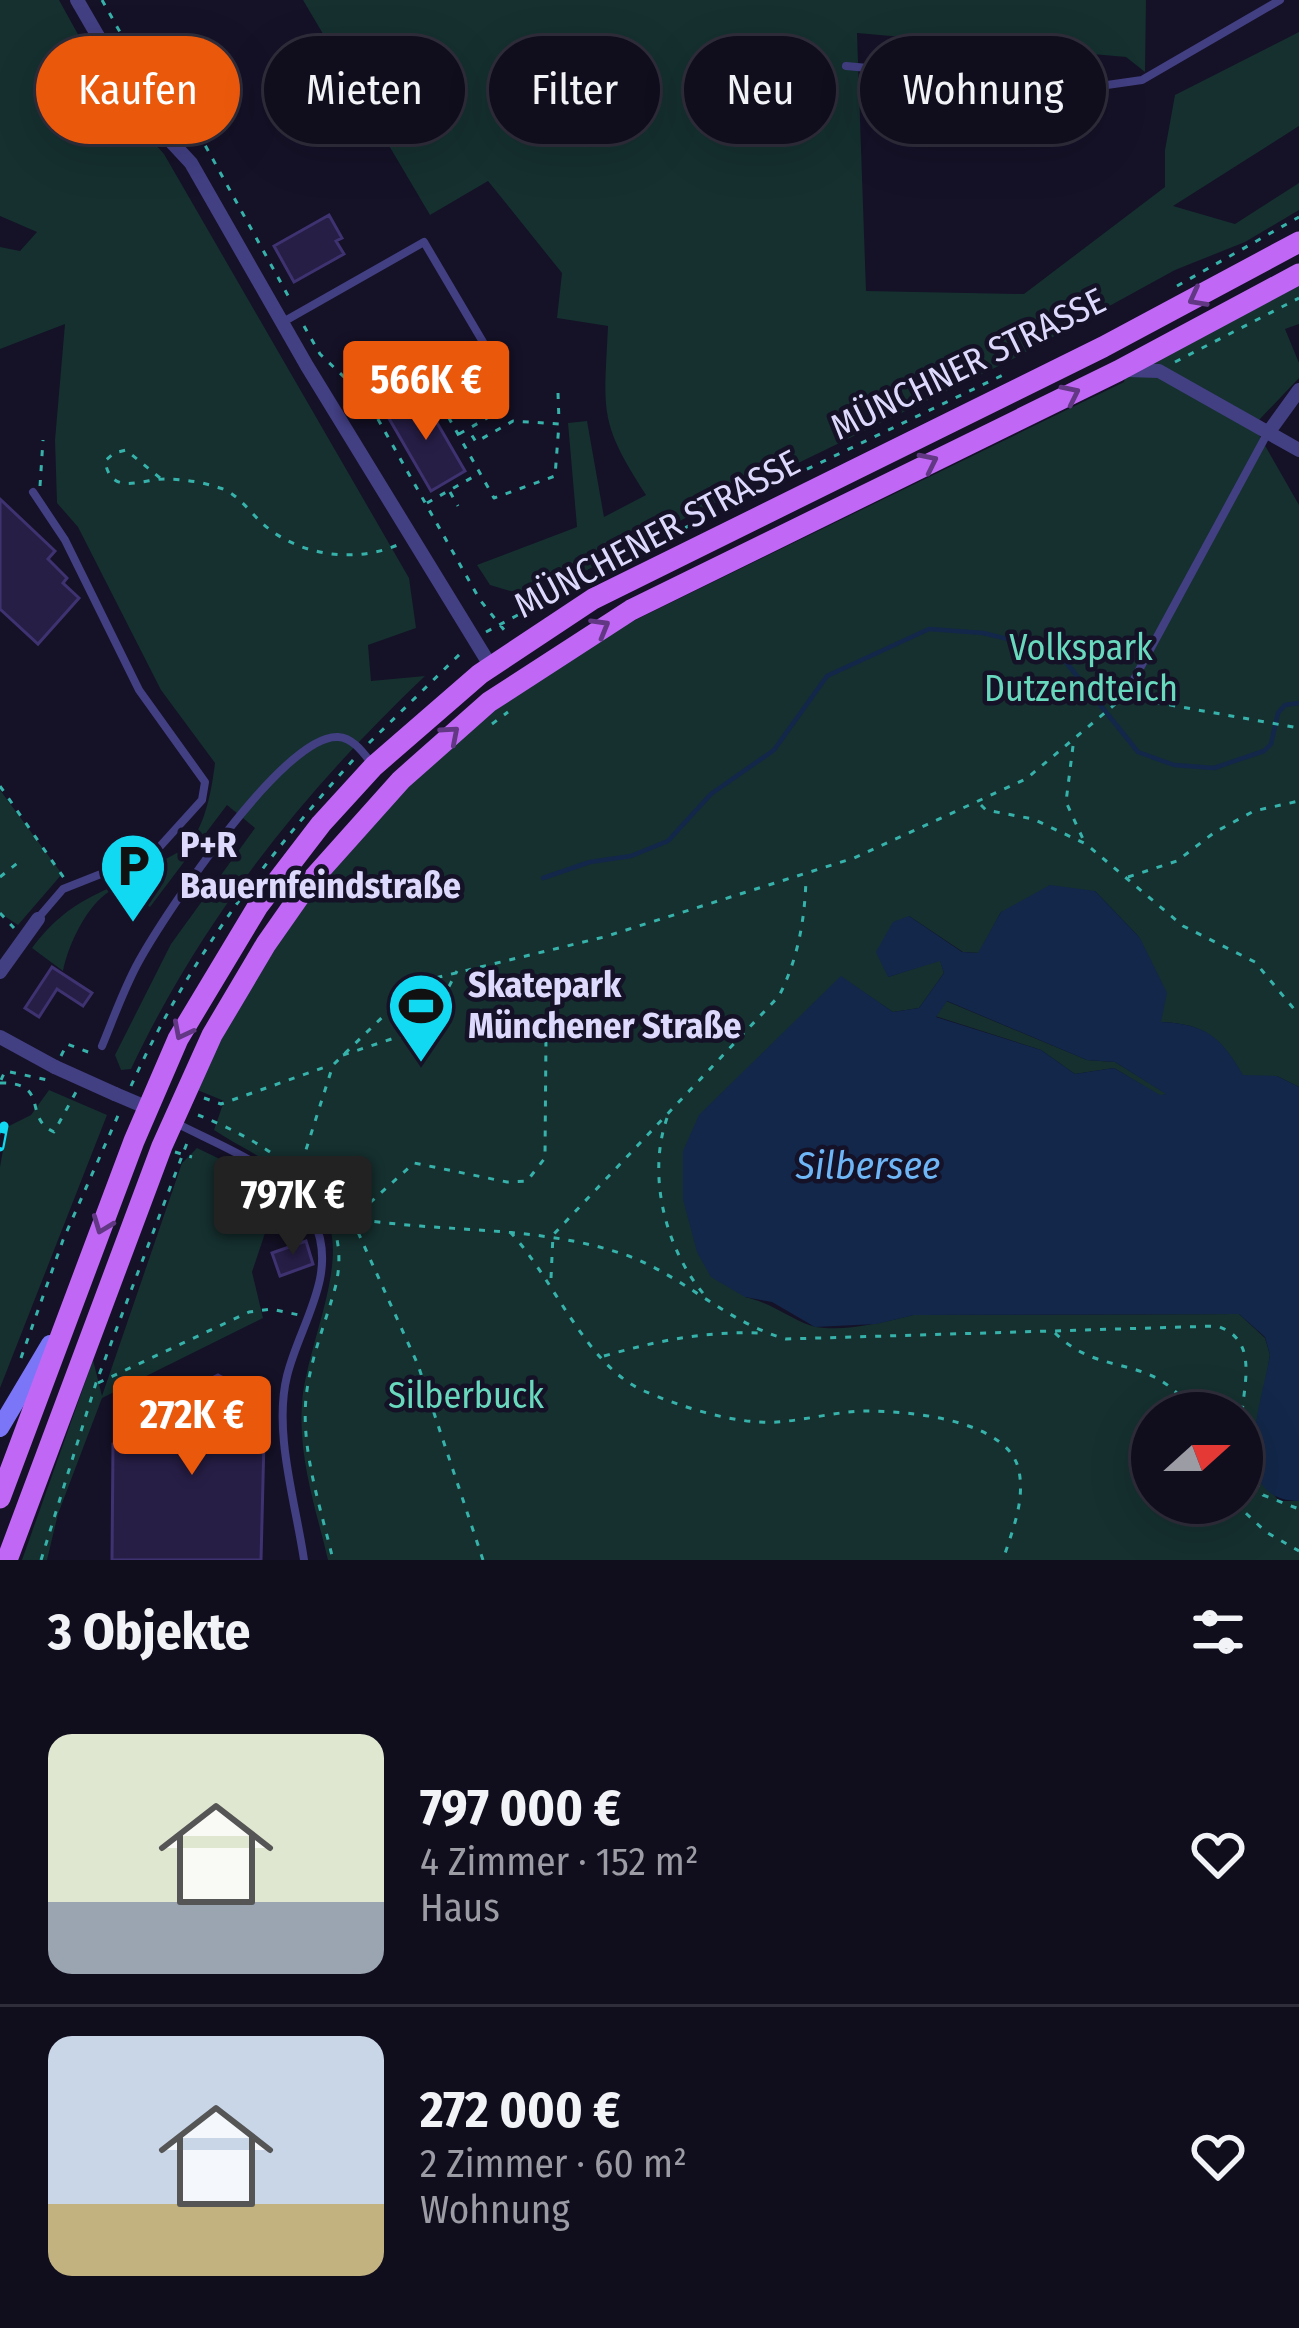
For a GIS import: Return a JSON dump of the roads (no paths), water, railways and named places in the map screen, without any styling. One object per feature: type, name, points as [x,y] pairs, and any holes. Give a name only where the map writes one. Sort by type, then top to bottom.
[{"type":"main road","name":"MÜNCHENER STRASSE","points":[[0,1498],[148,1108],[208,984],[285,870],[374,766],[490,665],[636,575],[1119,339],[1299,242]]},
{"type":"main road","name":"MÜNCHENER STRASSE","points":[[7,1560],[172,1121],[227,1008],[274,931],[343,841],[414,767],[510,699],[570,646],[663,592],[1118,371],[1299,274]]},
{"type":"main road","points":[[490,665],[510,699]]},
{"type":"main road","points":[[208,984],[215,1003],[227,1008]]},
{"type":"main road","points":[[148,1108],[172,1121]]},
{"type":"main road","points":[[0,1428],[68,1314]]},
{"type":"street","points":[[77,0],[139,106],[191,163],[490,665]]},
{"type":"street","points":[[1118,371],[1159,371],[1299,450]]},
{"type":"street","points":[[1268,433],[1299,389]]},
{"type":"street","points":[[0,972],[38,919]]},
{"type":"street","points":[[0,1037],[148,1108]]},
{"type":"lane","points":[[846,66],[1086,88],[1142,80],[1280,0]]},
{"type":"lane","points":[[282,322],[424,242],[483,342]]},
{"type":"lane","points":[[1132,683],[1268,433]]},
{"type":"lane","points":[[33,492],[65,540],[139,690],[205,782],[202,800],[154,853],[63,890],[38,919]]},
{"type":"lane","points":[[100,1051],[124,992],[158,931],[220,840],[272,781],[295,758],[334,736],[348,739],[374,766]]},
{"type":"lane","points":[[172,1121],[262,1167],[294,1190],[317,1226],[321,1277],[286,1379],[285,1431],[304,1560]]},
{"type":"water","name":"Silbersee","points":[[1050,885],[1095,891],[1140,938],[1167,993],[1161,1022],[1211,1035],[1243,1075],[1277,1076],[1299,1087],[1299,1501],[1276,1496],[1263,1486],[1262,1392],[1270,1355],[1265,1337],[1239,1314],[914,1315],[876,1324],[815,1327],[772,1302],[745,1297],[711,1277],[697,1252],[683,1199],[683,1151],[699,1115],[841,976],[893,1012],[919,1008],[944,973],[940,961],[888,977],[876,952],[893,922],[909,916],[962,952],[978,953],[1001,912]],"holes":[[[947,1001],[1087,1060],[1115,1062],[1166,1094],[1114,1068],[1075,1074],[1041,1050],[936,1017]]]},
{"type":"waterway","points":[[543,878],[590,862],[631,856],[668,841],[711,794],[774,750],[827,676],[929,629],[983,633],[1057,651],[1138,752],[1174,765],[1214,768],[1264,751],[1271,744],[1278,713],[1285,705],[1299,703]]},
{"type":"railway","points":[[0,1147],[4,1126]]},
{"type":"place","name":"P+R Bauernfeindstraße","points":[[133,925]]},
{"type":"place","name":"Skatepark Münchener Straße","points":[[421,1065]]},
{"type":"park label","name":"Volkspark Dutzendteich","points":[[1081,668]]},
{"type":"park label","name":"Silberbuck","points":[[466,1396]]}]
